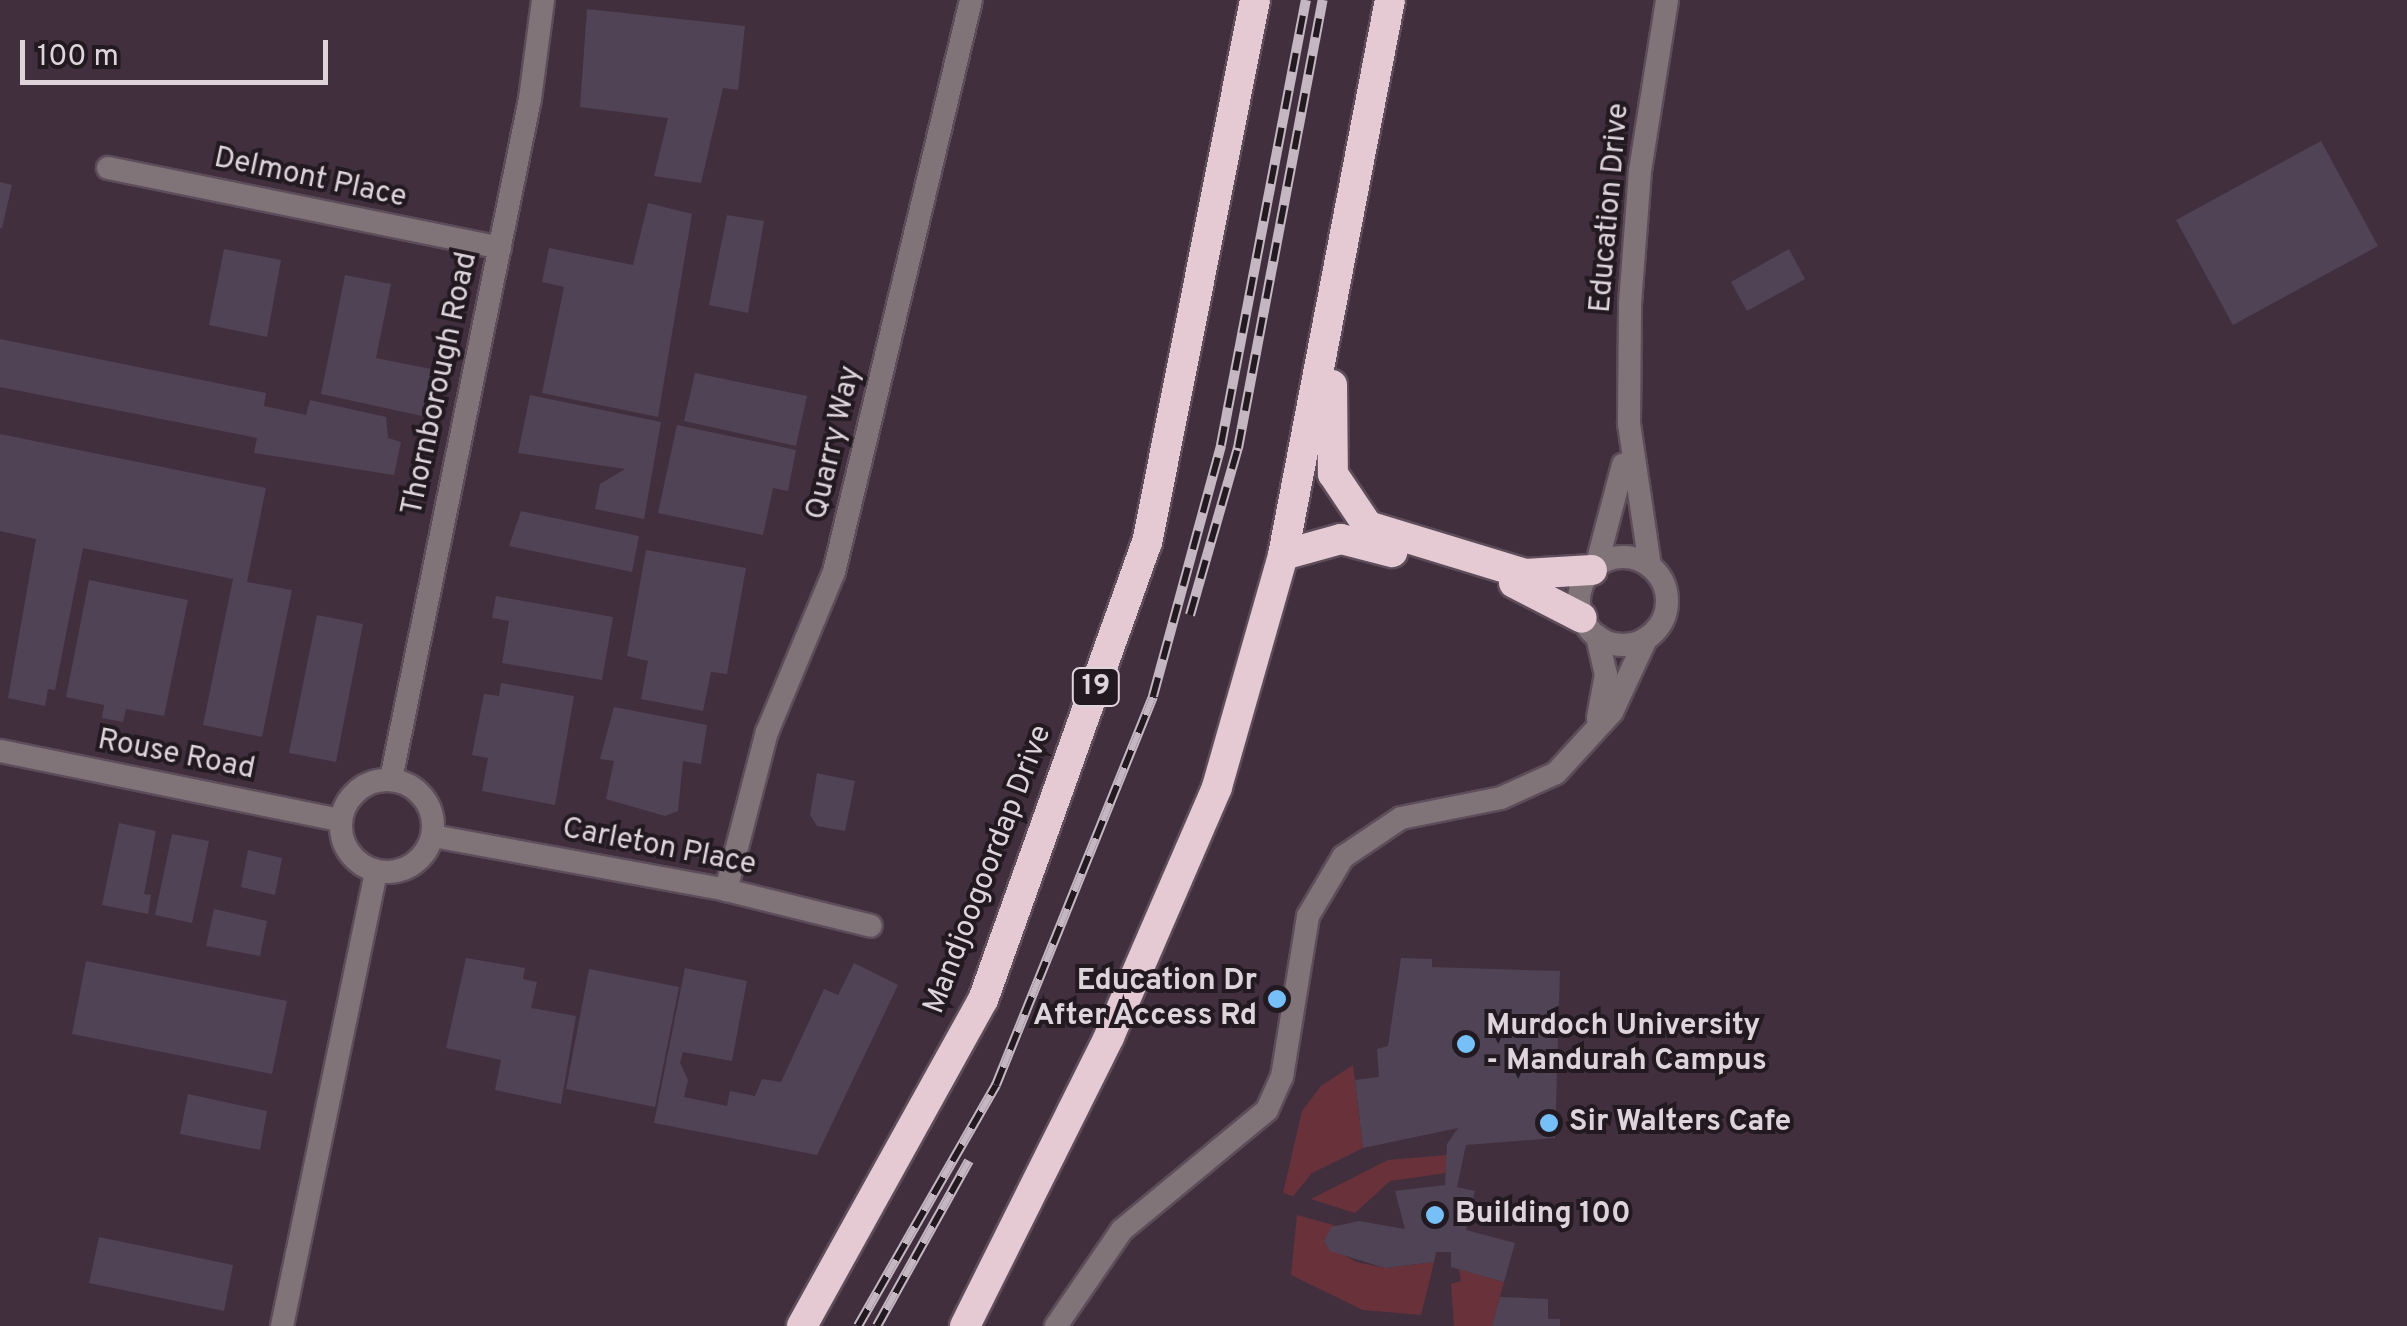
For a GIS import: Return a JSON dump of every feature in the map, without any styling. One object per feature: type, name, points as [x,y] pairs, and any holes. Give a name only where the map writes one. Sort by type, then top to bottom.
[{"type":"highway","name":"Mandjoogoordap Drive","points":[[802,1326],[983,1000],[1148,543],[1255,0]]},
{"type":"highway","points":[[965,1326],[1109,1037],[1217,787],[1283,555],[1331,332],[1390,0]]},
{"type":"highway","points":[[1331,332],[1333,474],[1368,526],[1525,574],[1594,568]]},
{"type":"highway","points":[[1283,555],[1342,539],[1528,587],[1590,627]]},
{"type":"street","name":"Thornborough Road","points":[[392,779],[500,248],[543,0]]},
{"type":"street","name":"Quarry Way","points":[[726,890],[767,732],[834,572],[972,0]]},
{"type":"street","name":"Education Drive","points":[[1594,568],[1616,508],[1629,422],[1638,189],[1667,0]]},
{"type":"street","name":"Delmont Place","points":[[108,168],[500,248]]},
{"type":"street","name":"Education Drive","points":[[1629,422],[1650,566]]},
{"type":"street","points":[[1056,1326],[1122,1230],[1248,1131],[1272,1102],[1308,916],[1342,858],[1401,818],[1538,785],[1593,736],[1667,608],[1650,566],[1623,557],[1594,568],[1580,592],[1606,684],[1593,736]]},
{"type":"street","points":[[1590,627],[1621,645],[1646,639]]},
{"type":"street","name":"Rouse Road","points":[[0,751],[340,820]]},
{"type":"street","points":[[392,779],[425,798],[434,836],[412,866],[376,872],[348,853],[340,820],[349,798],[392,779]]},
{"type":"street","name":"Carleton Place","points":[[434,836],[726,890],[871,926]]},
{"type":"street","points":[[282,1326],[376,872]]},
{"type":"shaded area","points":[[1353,1065],[1363,1148],[1312,1173],[1293,1196],[1283,1193],[1302,1111],[1321,1086]]},
{"type":"shaded area","points":[[1447,1155],[1446,1173],[1390,1181],[1355,1213],[1311,1199],[1388,1160]]},
{"type":"shaded area","points":[[1297,1215],[1337,1226],[1325,1244],[1356,1262],[1386,1268],[1434,1262],[1421,1315],[1363,1310],[1291,1275]]},
{"type":"shaded area","points":[[1459,1269],[1504,1282],[1492,1326],[1454,1326],[1451,1284],[1461,1281]]},
{"type":"building","points":[[587,9],[745,26],[738,90],[723,88],[701,183],[654,176],[668,118],[580,107]]},
{"type":"building","points":[[2321,141],[2378,246],[2233,325],[2176,220]]},
{"type":"building","points":[[0,182],[12,185],[2,228],[0,228]]},
{"type":"building","points":[[648,203],[692,214],[658,417],[542,393],[564,287],[542,282],[549,248],[633,265]]},
{"type":"building","points":[[727,215],[764,221],[748,313],[709,305]]},
{"type":"building","points":[[224,249],[281,260],[267,337],[209,325]]},
{"type":"building","points":[[1789,249],[1805,279],[1747,311],[1731,282]]},
{"type":"building","points":[[345,275],[391,284],[376,358],[431,369],[422,416],[321,394]]},
{"type":"building","points":[[0,339],[266,393],[264,406],[306,415],[310,400],[386,417],[388,438],[401,442],[394,475],[254,453],[257,438],[0,387]]},
{"type":"building","points":[[695,373],[807,396],[796,446],[684,421]]},
{"type":"building","points":[[530,395],[661,422],[644,519],[595,509],[600,484],[625,469],[518,453]]},
{"type":"building","points":[[677,425],[796,450],[788,491],[773,488],[763,535],[658,513]]},
{"type":"building","points":[[0,434],[266,488],[247,582],[292,590],[262,737],[203,725],[233,579],[83,548],[55,690],[48,689],[45,706],[8,698],[36,539],[0,531]]},
{"type":"building","points":[[521,511],[639,536],[632,572],[509,546]]},
{"type":"building","points":[[646,550],[746,568],[727,674],[711,672],[703,711],[641,699],[648,661],[627,656]]},
{"type":"building","points":[[89,580],[188,600],[164,716],[126,709],[123,722],[102,718],[104,705],[66,697]]},
{"type":"building","points":[[496,596],[613,617],[602,680],[502,663],[509,621],[492,618]]},
{"type":"building","points":[[317,615],[363,624],[336,762],[289,753]]},
{"type":"building","points":[[501,683],[574,696],[555,805],[482,791],[488,758],[472,755],[484,694],[499,696]]},
{"type":"building","points":[[614,707],[707,725],[701,764],[683,761],[678,811],[665,816],[606,799],[614,761],[600,759]]},
{"type":"building","points":[[817,773],[855,781],[845,831],[817,826],[810,815]]},
{"type":"building","points":[[119,823],[156,831],[144,894],[151,895],[148,914],[102,905]]},
{"type":"building","points":[[172,834],[209,841],[192,923],[155,915]]},
{"type":"building","points":[[248,850],[282,858],[275,895],[241,887]]},
{"type":"building","points":[[214,909],[267,921],[260,956],[206,946]]},
{"type":"building","points":[[466,958],[525,968],[523,979],[537,982],[531,1008],[576,1016],[561,1104],[495,1090],[501,1060],[446,1048]]},
{"type":"building","points":[[1401,958],[1432,959],[1432,967],[1560,971],[1555,1138],[1466,1145],[1457,1187],[1475,1191],[1466,1230],[1515,1243],[1504,1282],[1451,1267],[1451,1252],[1436,1252],[1434,1262],[1385,1268],[1330,1251],[1324,1241],[1331,1227],[1359,1221],[1405,1229],[1395,1191],[1445,1185],[1447,1144],[1458,1128],[1363,1148],[1355,1080],[1379,1077],[1377,1049],[1388,1046]]},
{"type":"building","points":[[86,961],[287,1001],[272,1074],[72,1034]]},
{"type":"building","points":[[854,963],[898,985],[817,1155],[654,1123],[685,968],[747,981],[732,1061],[683,1052],[680,1063],[688,1080],[684,1097],[727,1106],[730,1091],[755,1096],[762,1079],[781,1082],[824,989],[838,995]]},
{"type":"building","points":[[589,969],[679,987],[655,1107],[566,1089]]},
{"type":"building","points":[[188,1094],[267,1111],[260,1150],[180,1134]]},
{"type":"building","points":[[99,1237],[233,1265],[224,1311],[89,1283]]},
{"type":"building","points":[[1500,1297],[1548,1299],[1548,1319],[1560,1319],[1560,1326],[1492,1326]]},
{"type":"railway","points":[[858,1326],[996,1085],[1153,696],[1221,445],[1306,0]]},
{"type":"railway","points":[[1190,615],[1238,448],[1323,0]]},
{"type":"railway","points":[[877,1326],[969,1161]]},
{"type":"place","name":"Education Dr After Access Rd","points":[[1277,999]]},
{"type":"place","name":"Murdoch University - Mandurah Campus","points":[[1466,1044]]},
{"type":"place","name":"Sir Walters Cafe","points":[[1549,1123]]},
{"type":"place","name":"Building 100","points":[[1435,1215]]}]
